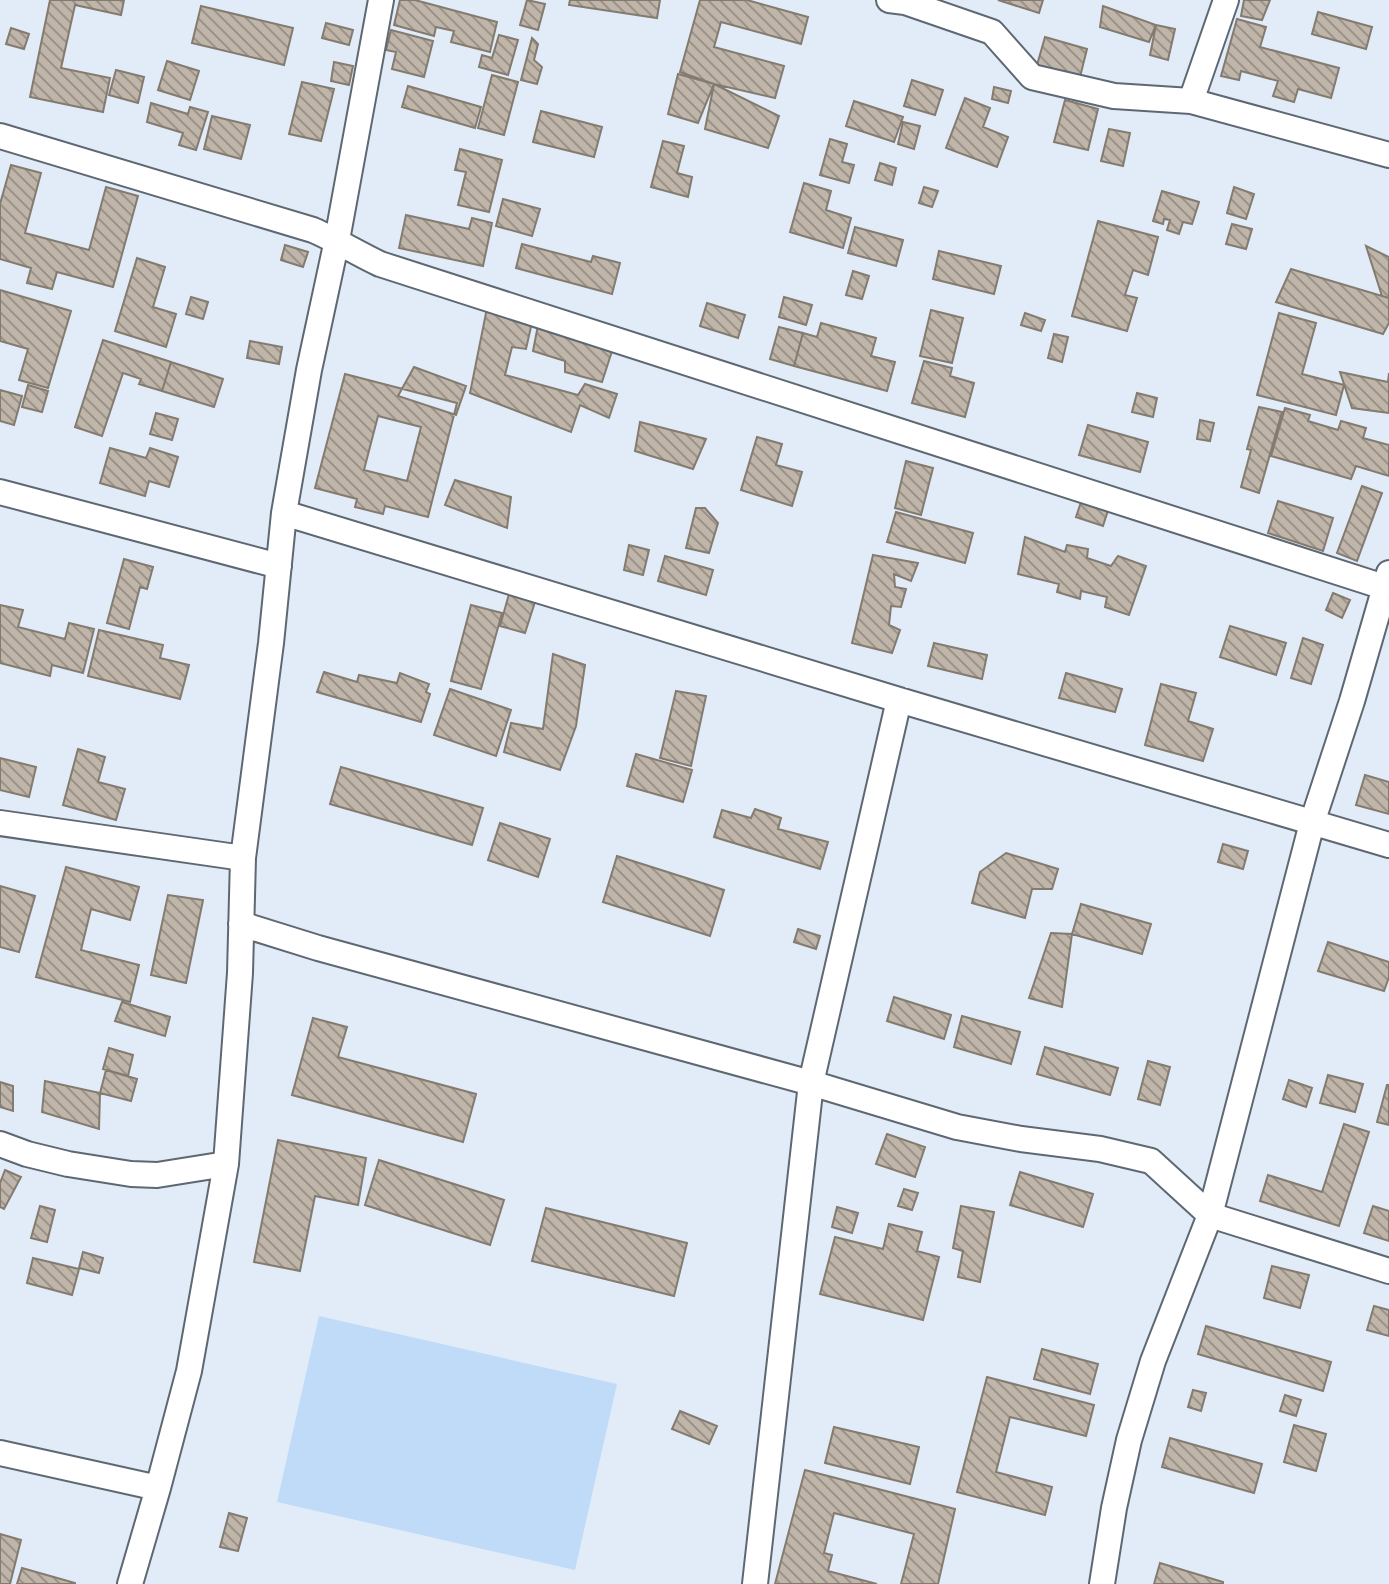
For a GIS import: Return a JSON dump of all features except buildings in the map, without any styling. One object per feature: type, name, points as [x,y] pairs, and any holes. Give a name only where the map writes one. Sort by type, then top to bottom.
[{"type":"street","points":[[130,1584],[189,1371],[226,1164],[240,973],[243,858],[268,670],[284,513],[381,0]]},
{"type":"street","points":[[889,0],[905,2],[992,32],[1032,77],[1114,96],[1191,101],[1389,155]]},
{"type":"street","points":[[1191,101],[1226,0]]},
{"type":"street","points":[[0,136],[313,230],[380,264],[1387,580],[1312,823],[1210,1215],[1153,1361],[1129,1440],[1102,1584]]},
{"type":"street","points":[[0,492],[279,566]]},
{"type":"street","points":[[284,513],[1389,845]]},
{"type":"street","points":[[755,1584],[811,1083],[899,700]]},
{"type":"street","points":[[0,823],[243,858]]},
{"type":"street","points":[[241,924],[318,948],[811,1083],[957,1127],[1100,1149],[1151,1161],[1210,1215],[1389,1271]]},
{"type":"street","points":[[0,1144],[68,1164],[131,1174],[157,1175],[226,1164]]},
{"type":"street","points":[[0,1453],[158,1488]]},
{"type":"shaded area","points":[[319,1316],[617,1384],[575,1570],[277,1502]]}]
